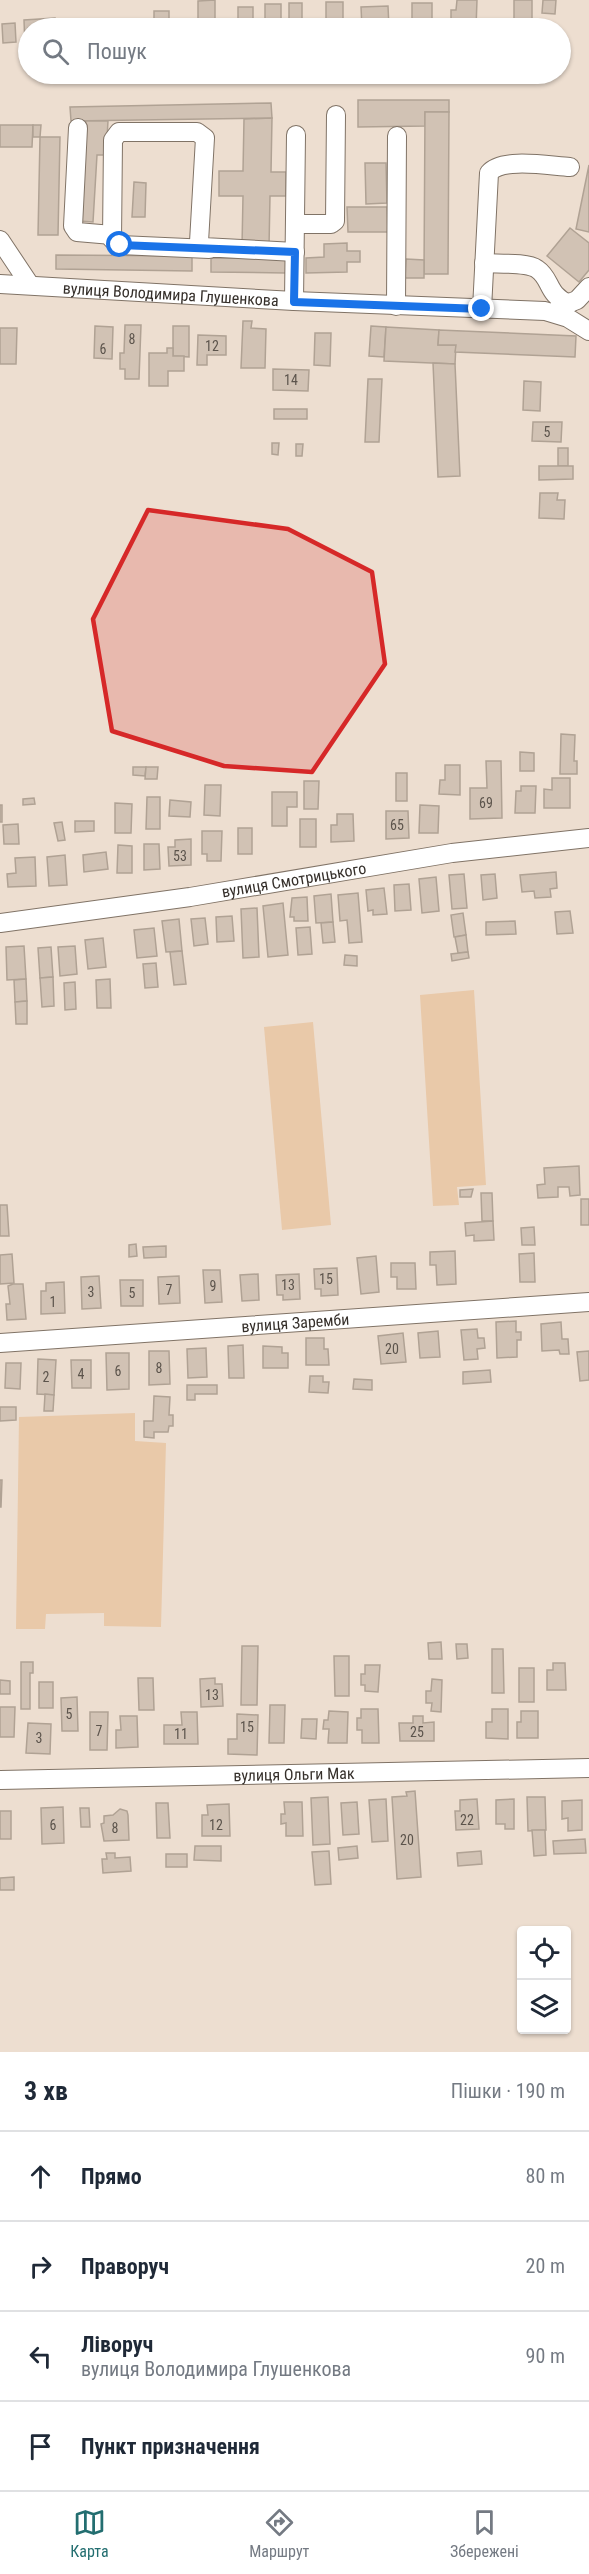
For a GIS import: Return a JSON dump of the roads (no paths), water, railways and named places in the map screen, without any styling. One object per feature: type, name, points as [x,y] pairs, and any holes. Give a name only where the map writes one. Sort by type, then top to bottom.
[{"type":"street","points":[[296,224],[331,224],[335,221],[336,115]]},
{"type":"street","points":[[78,128],[73,226],[77,232],[86,234],[112,234]]},
{"type":"street","points":[[209,249],[203,247],[199,242],[204,138],[197,132],[119,132],[115,135],[112,140],[112,239],[120,245],[209,249],[295,252]]},
{"type":"street","points":[[294,302],[296,135]]},
{"type":"street","points":[[396,306],[397,136]]},
{"type":"street","points":[[482,309],[489,173],[494,167],[507,164],[570,167]]},
{"type":"street","points":[[0,240],[30,285]]},
{"type":"street","points":[[484,263],[532,266],[540,270],[557,299],[568,304]]},
{"type":"street","name":"вулиця Володимира Глушенкова","points":[[0,284],[294,302],[545,311],[568,318],[589,331]]},
{"type":"street","points":[[545,311],[568,304],[589,287]]},
{"type":"street","name":"вулиця Смотрицького","points":[[0,923],[190,897],[452,853],[589,837]]},
{"type":"street","name":"вулиця Заремби","points":[[0,1343],[589,1302]]},
{"type":"street","name":"вулиця Ольги Мак","points":[[0,1780],[589,1768]]}]
